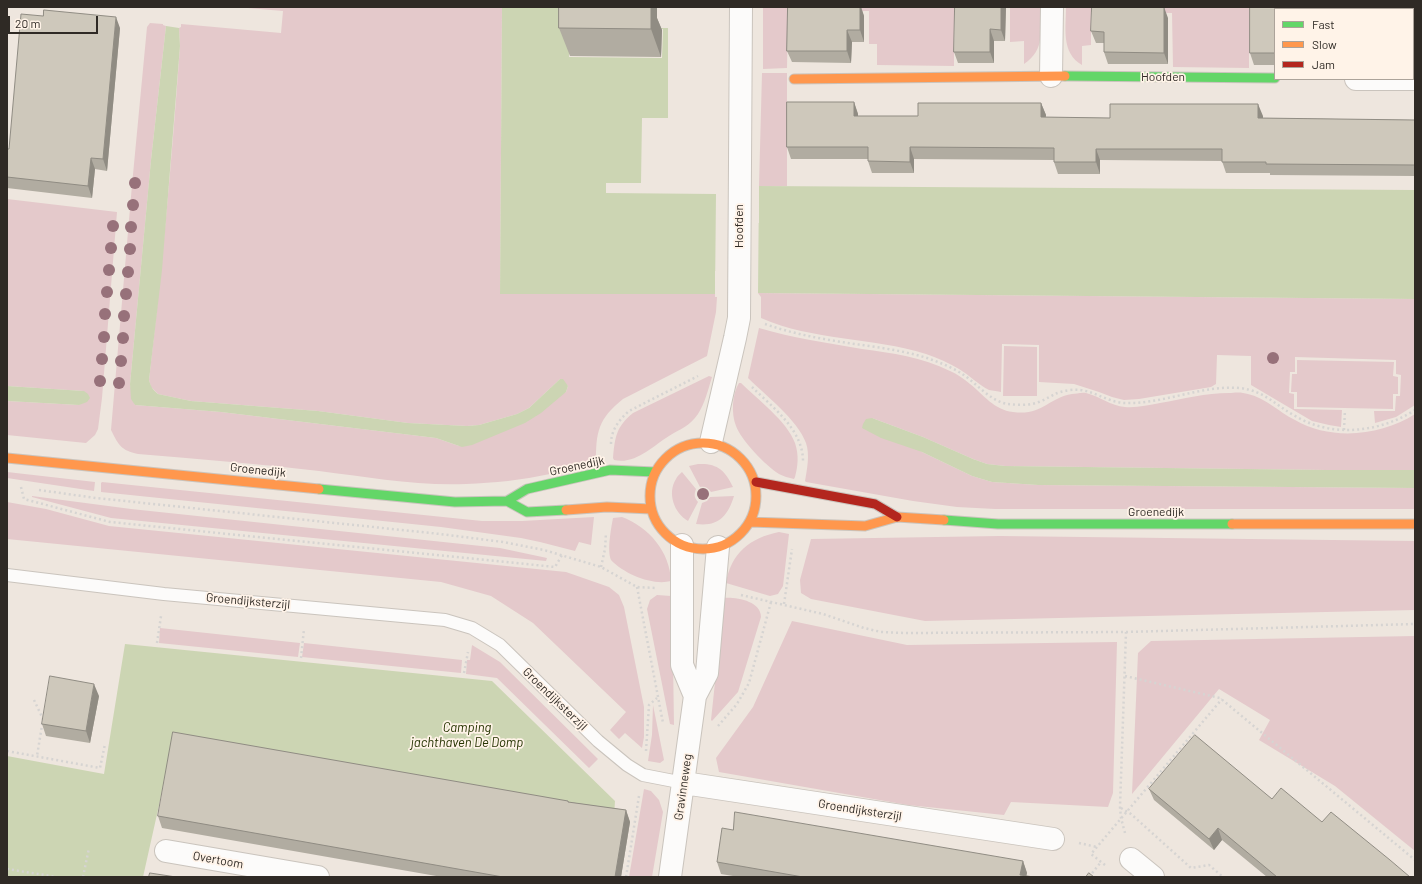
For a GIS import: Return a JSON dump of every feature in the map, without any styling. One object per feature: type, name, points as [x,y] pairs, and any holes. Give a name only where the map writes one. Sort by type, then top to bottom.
[{"type":"main road","name":"Hoofden","points":[[794,79],[1051,76],[1274,78]]},
{"type":"main road","points":[[711,442],[731,449],[747,463],[756,482],[757,503],[750,522],[742,533],[731,542],[718,547],[700,549],[682,545],[668,536],[658,524],[651,509],[650,490],[655,472],[664,458],[678,448],[694,443],[711,442]]},
{"type":"main road","name":"Groenedijk","points":[[7,458],[456,502],[507,501],[527,489],[610,470],[655,472]]},
{"type":"main road","name":"Groenedijk","points":[[756,482],[875,504],[897,517]]},
{"type":"main road","name":"Groenedijk","points":[[507,501],[527,512],[607,506],[651,509]]},
{"type":"main road","name":"Groenedijk","points":[[750,522],[865,526],[897,517],[998,524],[1415,524]]},
{"type":"street","name":"Hoofden","points":[[711,442],[736,338],[739,318],[741,7]]},
{"type":"street","points":[[1051,76],[1052,7]]},
{"type":"street","name":"Gravinneweg","points":[[682,545],[682,665],[695,696]]},
{"type":"street","name":"Gravinneweg","points":[[670,877],[695,696],[707,673],[716,590],[718,547]]},
{"type":"street","name":"Groendijksterzijl","points":[[684,783],[1053,839]]},
{"type":"street","name":"Overtoom","points":[[166,851],[318,877]]},
{"type":"street","points":[[1131,859],[1153,877]]},
{"type":"lane","name":"Groendijksterzijl","points":[[7,574],[164,594],[445,620],[472,628],[500,645],[598,741],[627,766],[643,775],[684,783]]},
{"type":"path","points":[[739,318],[787,332],[906,352],[926,358],[959,372],[989,396],[1006,404],[1028,405],[1041,401],[1056,392],[1071,390],[1084,390],[1124,404],[1139,403],[1213,390],[1237,388],[1252,390],[1296,417],[1311,424],[1344,430],[1366,428],[1390,422],[1415,410]]},
{"type":"path","points":[[1344,430],[1345,410]]},
{"type":"path","points":[[28,489],[21,488],[24,499],[110,522],[555,567],[562,555]]},
{"type":"path","points":[[36,490],[96,498],[440,534],[525,546],[601,567],[637,587],[682,589]]},
{"type":"path","points":[[716,590],[823,614],[864,628],[881,632],[1126,632],[1415,624]]},
{"type":"path","points":[[157,643],[164,594]]},
{"type":"path","points":[[689,745],[722,722],[744,693],[749,683],[771,602]]},
{"type":"path","points":[[300,658],[306,606]]},
{"type":"path","points":[[1126,632],[1120,808],[1121,818],[1131,859],[1116,874],[1091,854],[1121,818],[1127,812],[1222,699]]},
{"type":"path","points":[[1125,676],[1222,699],[1317,780],[1415,860]]},
{"type":"path","points":[[34,700],[42,719],[37,756]]},
{"type":"path","points":[[7,751],[100,768],[105,744]]},
{"type":"path","points":[[1120,808],[1127,812],[1191,868],[1208,865],[1223,877]]},
{"type":"path","points":[[83,877],[88,848]]},
{"type":"path","points":[[1089,877],[1101,862]]},
{"type":"path","points":[[7,869],[57,877]]},
{"type":"shaded area","points":[[236,7],[502,7],[500,294],[715,294],[715,297],[717,297],[716,312],[707,356],[623,399],[615,406],[603,420],[600,427],[597,442],[596,462],[529,478],[466,484],[429,484],[274,466],[138,454],[124,449],[116,440],[111,430],[147,27],[150,23],[163,24],[166,26],[151,160],[130,384],[135,405],[221,412],[436,438],[459,446],[566,392],[568,386],[560,379],[529,408],[517,414],[479,425],[467,426],[408,423],[318,411],[191,401],[158,394],[151,387],[149,380],[177,88],[180,46],[179,28],[181,27],[181,24],[281,33],[283,11]]},
{"type":"shaded area","points":[[763,7],[954,7],[954,66],[877,65],[877,44],[869,44],[869,11],[788,11],[787,68],[763,69]]},
{"type":"shaded area","points":[[1010,7],[1040,7],[1041,32],[1039,46],[1031,58],[1024,64],[1024,41],[1010,42]]},
{"type":"shaded area","points":[[1066,7],[1249,7],[1249,68],[1173,67],[1172,13],[1091,12],[1091,45],[1082,46],[1082,65],[1075,60],[1068,47],[1066,39]]},
{"type":"shaded area","points":[[1415,7],[1415,15],[1414,8],[1305,8]]},
{"type":"shaded area","points":[[762,73],[787,73],[787,186],[759,186]]},
{"type":"shaded area","points":[[7,199],[117,212],[102,398],[98,429],[95,435],[86,443],[7,435],[7,401],[79,405],[84,391],[7,386]]},
{"type":"shaded area","points":[[758,293],[1415,299],[1415,405],[1396,417],[1375,423],[1374,411],[1395,411],[1396,396],[1400,396],[1401,375],[1396,374],[1396,360],[1295,357],[1295,372],[1290,372],[1289,393],[1294,394],[1294,409],[1342,410],[1341,427],[1312,421],[1251,385],[1251,356],[1217,355],[1216,384],[1211,387],[1139,399],[1124,400],[1074,384],[1039,382],[1039,345],[1002,344],[1001,392],[989,390],[963,371],[926,354],[885,344],[801,331],[761,318],[761,297]]},
{"type":"shaded area","points":[[759,328],[823,342],[896,354],[929,362],[953,372],[968,382],[995,405],[1006,411],[1013,412],[1023,413],[1031,411],[1064,396],[1080,393],[1091,394],[1115,405],[1129,407],[1203,395],[1243,393],[1257,397],[1309,427],[1340,433],[1372,431],[1387,427],[1415,414],[1415,470],[1005,466],[987,464],[973,459],[923,437],[872,418],[922,452],[972,476],[992,482],[1038,485],[1415,488],[1415,509],[995,509],[957,507],[913,501],[806,482],[808,452],[802,434],[789,417],[748,378]]},
{"type":"shaded area","points":[[1004,346],[1037,347],[1037,396],[1003,396]]},
{"type":"shaded area","points":[[1297,360],[1394,362],[1393,376],[1398,377],[1398,394],[1393,394],[1393,409],[1297,407],[1297,392],[1291,392],[1292,374],[1297,374]]},
{"type":"shaded area","points":[[709,376],[712,377],[704,401],[698,414],[692,422],[643,454],[629,460],[614,460],[613,458],[617,433],[627,418],[633,413]]},
{"type":"shaded area","points":[[739,383],[741,383],[779,419],[791,435],[795,443],[798,456],[797,469],[794,479],[779,474],[768,465],[754,452],[739,432],[734,421],[733,410],[735,393]]},
{"type":"shaded area","points":[[698,464],[715,466],[720,469],[727,476],[733,487],[711,492],[707,488],[700,487],[689,466]]},
{"type":"shaded area","points":[[7,472],[95,482],[94,491],[7,478]]},
{"type":"shaded area","points":[[682,472],[696,489],[695,496],[698,502],[688,521],[679,513],[673,502],[672,496],[673,484]]},
{"type":"shaded area","points":[[102,482],[482,521],[522,521],[594,517],[591,545],[579,542],[575,551],[521,538],[441,527],[101,492]]},
{"type":"shaded area","points":[[32,496],[131,509],[500,548],[547,558],[546,561],[111,518]]},
{"type":"shaded area","points":[[734,496],[729,509],[721,519],[710,524],[696,524],[702,503],[707,501],[710,497]]},
{"type":"shaded area","points":[[7,502],[46,509],[109,526],[566,572],[609,587],[619,595],[624,607],[644,707],[644,737],[642,748],[625,733],[619,739],[610,730],[626,712],[533,623],[491,596],[441,582],[7,539]]},
{"type":"shaded area","points":[[622,517],[641,527],[656,542],[667,560],[671,581],[656,582],[639,578],[623,570],[611,560],[609,545],[613,518]]},
{"type":"shaded area","points":[[779,532],[789,534],[783,586],[778,594],[770,596],[726,583],[732,563],[744,548],[759,538]]},
{"type":"shaded area","points":[[1000,536],[1415,541],[1415,610],[925,621],[811,599],[801,593],[800,580],[811,539]]},
{"type":"shaded area","points":[[657,595],[671,596],[672,598],[674,725],[670,724],[647,609],[650,600]]},
{"type":"shaded area","points":[[724,598],[735,598],[747,601],[757,607],[761,617],[738,692],[712,721],[711,720]]},
{"type":"shaded area","points":[[792,621],[907,645],[1117,642],[1113,793],[1108,807],[1011,802],[1004,815],[908,805],[719,772],[716,758],[753,707]]},
{"type":"shaded area","points":[[160,628],[300,643],[298,657],[159,643]]},
{"type":"shaded area","points":[[1415,636],[1415,851],[1335,786],[1259,740],[1270,720],[1219,689],[1132,794],[1138,653],[1151,641]]},
{"type":"shaded area","points":[[304,643],[462,660],[461,673],[302,657]]},
{"type":"shaded area","points":[[472,645],[500,662],[598,759],[589,768],[497,678],[466,674],[467,660],[470,660]]},
{"type":"shaded area","points":[[653,705],[664,760],[660,763],[648,761],[652,735]]},
{"type":"shaded area","points":[[644,789],[651,791],[659,800],[663,812],[652,877],[629,877]]},
{"type":"water","points":[[502,7],[573,7],[569,29],[569,57],[662,58],[663,29],[658,28],[668,28],[668,118],[642,118],[641,183],[606,183],[606,193],[716,194],[716,219],[759,223],[759,186],[1415,190],[1415,299],[758,293],[758,274],[715,271],[715,294],[500,294]]},
{"type":"water","points":[[166,26],[179,28],[180,46],[162,270],[149,380],[156,393],[191,401],[318,411],[408,423],[467,426],[479,425],[517,414],[529,408],[560,379],[563,379],[568,386],[566,392],[541,413],[525,423],[472,445],[462,447],[436,438],[221,412],[135,405],[131,399],[130,384],[151,160]]},
{"type":"water","points":[[7,386],[84,391],[90,398],[87,402],[79,405],[7,401]]},
{"type":"water","points":[[872,418],[923,437],[987,464],[1005,466],[1415,470],[1415,488],[1038,485],[992,482],[972,476],[922,452],[881,438],[862,428],[866,419]]},
{"type":"water","name":"Camping jachthaven De Domp","points":[[125,644],[492,681],[615,801],[614,816],[172,747],[143,877],[7,877],[7,756],[104,774]]},
{"type":"pier","points":[[757,186],[759,186],[758,293],[756,294],[757,276],[717,273],[717,294],[715,294],[716,194],[718,194],[718,218],[757,221]]},
{"type":"building","points":[[559,7],[651,7],[651,29],[559,28]]},
{"type":"building","points":[[788,7],[860,7],[860,30],[847,30],[847,51],[787,51]]},
{"type":"building","points":[[955,7],[1001,7],[1001,30],[990,29],[990,52],[954,52]]},
{"type":"building","points":[[1092,7],[1164,7],[1164,53],[1104,52],[1104,32],[1091,31]]},
{"type":"building","points":[[1250,7],[1297,7],[1274,8],[1274,53],[1250,53]]},
{"type":"building","points":[[1415,7],[1415,54],[1414,8],[1359,8]]},
{"type":"building","points":[[44,10],[116,17],[103,159],[91,158],[88,186],[7,177],[7,149],[9,149],[21,14],[43,16]]},
{"type":"building","points":[[787,102],[854,102],[854,116],[918,116],[918,103],[1041,103],[1041,117],[1110,118],[1110,104],[1258,104],[1258,118],[1415,120],[1415,165],[1266,164],[1266,162],[1222,162],[1222,149],[1096,149],[1096,162],[1054,162],[1054,148],[910,147],[910,162],[868,161],[868,147],[787,147]]},
{"type":"building","points":[[50,676],[94,684],[86,731],[42,724]]},
{"type":"building","points":[[173,732],[568,802],[626,810],[615,877],[503,877],[158,816]]},
{"type":"building","points":[[1195,735],[1272,799],[1281,788],[1322,822],[1331,812],[1410,877],[1277,877],[1218,828],[1209,839],[1149,789]]},
{"type":"building","points":[[735,812],[1023,861],[1020,875],[1034,877],[803,877],[717,862],[722,828],[733,830]]},
{"type":"building","points":[[150,873],[176,877],[149,877]]},
{"type":"building","points":[[1089,873],[1094,877],[1086,877]]},
{"type":"traffic: fast","points":[[1065,76],[1274,78]]},
{"type":"traffic: fast","points":[[507,501],[527,489],[610,470],[655,472]]},
{"type":"traffic: fast","points":[[319,489],[455,502],[507,501],[527,512],[566,510]]},
{"type":"traffic: fast","points":[[944,520],[998,524],[1232,524]]},
{"type":"traffic: slow","points":[[794,79],[1065,76]]},
{"type":"traffic: slow","points":[[703,443],[723,447],[741,458],[752,476],[756,496],[752,516],[741,534],[723,545],[703,549],[683,545],[665,534],[654,516],[650,496],[654,476],[665,458],[683,447],[703,443]]},
{"type":"traffic: slow","points":[[7,458],[319,489]]},
{"type":"traffic: slow","points":[[566,510],[607,507],[651,509]]},
{"type":"traffic: slow","points":[[750,522],[865,526],[897,517],[944,520]]},
{"type":"traffic: slow","points":[[1232,524],[1415,524]]},
{"type":"traffic: jam","points":[[756,482],[875,504],[897,517]]}]
